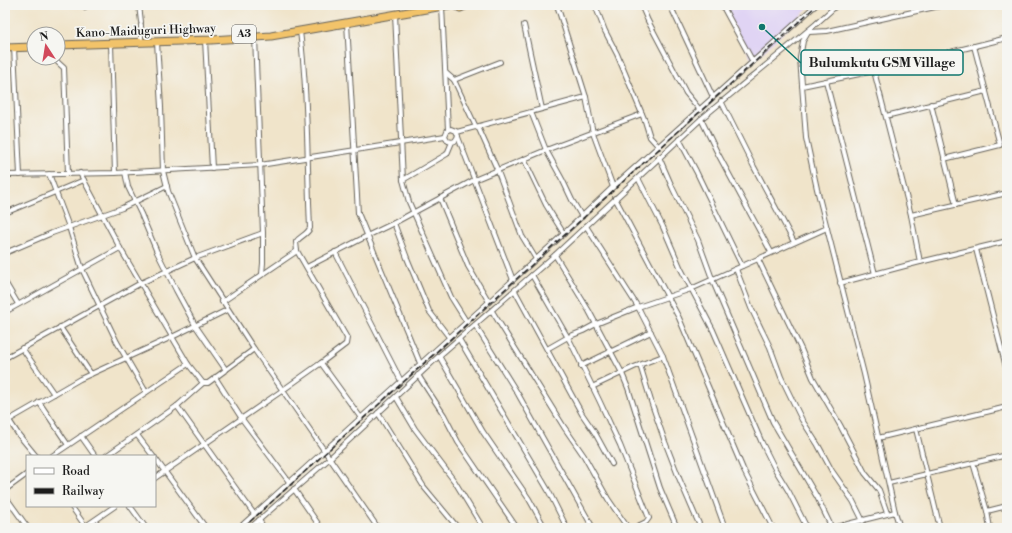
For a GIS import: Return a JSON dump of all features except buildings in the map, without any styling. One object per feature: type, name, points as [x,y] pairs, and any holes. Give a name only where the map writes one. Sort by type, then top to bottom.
[{"type":"highway","name":"Kano-Maiduguri Highway","points":[[66,41],[141,40],[271,31],[427,5]]},
{"type":"highway","points":[[455,5],[460,8],[467,5]]},
{"type":"highway","name":"Kano-Maiduguri Highway","points":[[66,46],[111,44],[141,40],[157,42],[255,37],[300,31],[445,6]]},
{"type":"highway","points":[[5,43],[26,42]]},
{"type":"highway","points":[[5,48],[26,47]]},
{"type":"street","points":[[139,5],[141,40]]},
{"type":"street","points":[[557,5],[586,97],[593,133],[613,187]]},
{"type":"street","points":[[595,5],[642,114],[650,137],[659,147]]},
{"type":"street","points":[[641,5],[648,22],[686,93],[700,110]]},
{"type":"street","points":[[670,5],[713,97]]},
{"type":"street","points":[[722,5],[753,62]]},
{"type":"street","points":[[239,528],[401,382],[466,321],[564,234],[613,187],[816,5]]},
{"type":"street","points":[[250,528],[330,458],[439,356],[555,255],[721,101],[837,5]]},
{"type":"street","points":[[809,32],[827,31],[944,5]]},
{"type":"street","points":[[445,6],[448,130],[445,136]]},
{"type":"street","points":[[395,14],[403,180],[408,202],[451,297],[466,321]]},
{"type":"street","points":[[817,22],[803,41],[800,58],[806,138],[817,189],[862,367],[900,528]]},
{"type":"street","points":[[347,23],[358,213],[420,363]]},
{"type":"street","points":[[524,25],[542,109]]},
{"type":"street","points":[[156,477],[322,363],[346,344],[347,338],[297,251],[296,242],[308,233],[310,228],[306,101],[300,31]]},
{"type":"street","points":[[255,37],[263,234],[262,274]]},
{"type":"street","points":[[802,86],[874,71],[1007,38]]},
{"type":"street","points":[[205,40],[212,168]]},
{"type":"street","points":[[157,42],[162,107],[163,171],[180,224],[195,258],[254,350],[378,528]]},
{"type":"street","points":[[111,44],[115,173]]},
{"type":"street","points":[[944,159],[1000,145],[974,46]]},
{"type":"street","points":[[14,47],[20,175]]},
{"type":"street","points":[[454,80],[500,62]]},
{"type":"street","points":[[62,66],[64,68],[68,173]]},
{"type":"street","points":[[874,71],[911,216],[920,262]]},
{"type":"street","points":[[446,73],[454,80],[476,127],[479,129],[498,169],[522,236],[536,259]]},
{"type":"street","points":[[826,81],[875,274]]},
{"type":"street","points":[[886,116],[986,91]]},
{"type":"street","points":[[448,130],[453,129],[457,132],[586,97]]},
{"type":"street","points":[[721,101],[794,242]]},
{"type":"street","points":[[931,104],[956,205]]},
{"type":"street","points":[[531,112],[546,150],[582,217]]},
{"type":"street","points":[[307,268],[335,252],[414,213],[474,180],[546,150],[642,114]]},
{"type":"street","points":[[701,119],[720,158],[771,252]]},
{"type":"street","points":[[457,132],[512,280]]},
{"type":"street","points":[[5,175],[115,173],[260,166],[445,136]]},
{"type":"street","points":[[445,136],[448,141],[452,142]]},
{"type":"street","points":[[403,180],[447,154],[452,142],[458,137]]},
{"type":"street","points":[[679,140],[696,171],[742,266]]},
{"type":"street","points":[[659,157],[672,189],[698,240],[712,279],[773,422],[817,498],[832,528],[895,512]]},
{"type":"street","points":[[524,159],[546,205],[564,234]]},
{"type":"street","points":[[125,172],[128,187],[166,271],[195,325],[226,370]]},
{"type":"street","points":[[80,173],[120,248],[172,337],[188,364],[203,383]]},
{"type":"street","points":[[49,174],[69,227],[82,269],[126,357],[146,392]]},
{"type":"street","points":[[638,178],[664,227],[691,289],[713,330],[776,470],[807,528]]},
{"type":"street","points":[[5,213],[84,180]]},
{"type":"street","points":[[5,253],[102,215],[167,186]]},
{"type":"street","points":[[911,216],[1007,193]]},
{"type":"street","points":[[440,198],[468,266],[489,302]]},
{"type":"street","points":[[615,198],[669,297],[743,469],[773,528]]},
{"type":"street","points":[[394,223],[429,311],[449,337]]},
{"type":"street","points":[[586,226],[638,307],[663,356],[725,528]]},
{"type":"street","points":[[547,349],[568,337],[583,332],[596,324],[638,307],[691,289],[827,228]]},
{"type":"street","points":[[5,358],[141,283],[195,258],[263,234]]},
{"type":"street","points":[[840,283],[1007,241]]},
{"type":"street","points":[[5,312],[120,248]]},
{"type":"street","points":[[976,249],[1007,371]]},
{"type":"street","points":[[222,302],[297,251]]},
{"type":"street","points":[[335,252],[401,382]]},
{"type":"street","points":[[555,255],[596,324],[622,374],[628,388],[660,488],[677,528]]},
{"type":"street","points":[[758,258],[813,378],[865,473],[879,490],[888,513]]},
{"type":"street","points":[[736,269],[751,308],[770,347],[781,377],[802,420],[832,470],[854,501],[863,521]]},
{"type":"street","points":[[532,275],[568,337],[620,445],[648,512],[649,518],[646,522],[634,528]]},
{"type":"street","points":[[5,282],[18,304]]},
{"type":"street","points":[[515,291],[582,414],[595,433],[612,464]]},
{"type":"street","points":[[9,420],[90,374],[227,310]]},
{"type":"street","points":[[492,311],[584,456],[608,499],[628,528]]},
{"type":"street","points":[[475,325],[518,394],[594,528]]},
{"type":"street","points":[[60,327],[90,374]]},
{"type":"street","points":[[582,366],[651,332]]},
{"type":"street","points":[[459,339],[548,490],[566,526]]},
{"type":"street","points":[[22,348],[54,394]]},
{"type":"street","points":[[1002,349],[1007,348]]},
{"type":"street","points":[[107,455],[177,406],[203,383],[208,383],[254,350]]},
{"type":"street","points":[[439,356],[483,432],[529,499],[545,528]]},
{"type":"street","points":[[592,387],[663,356]]},
{"type":"street","points":[[322,363],[361,418]]},
{"type":"street","points":[[53,455],[188,364]]},
{"type":"street","points":[[640,365],[654,413],[673,465],[700,528]]},
{"type":"street","points":[[418,375],[444,415],[458,442],[517,528]]},
{"type":"street","points":[[215,377],[242,418],[290,483]]},
{"type":"street","points":[[396,397],[415,429],[455,482],[483,528]]},
{"type":"street","points":[[39,402],[68,445]]},
{"type":"street","points":[[177,406],[254,514]]},
{"type":"street","points":[[878,438],[1007,407]]},
{"type":"street","points":[[378,413],[424,487],[458,528]]},
{"type":"street","points":[[5,414],[35,455]]},
{"type":"street","points":[[916,429],[940,528]]},
{"type":"street","points":[[137,434],[152,455]]},
{"type":"street","points":[[81,436],[94,455]]},
{"type":"street","points":[[889,483],[1007,455]]},
{"type":"street","points":[[156,460],[206,528]]},
{"type":"street","points":[[974,463],[990,528]]},
{"type":"street","points":[[5,490],[26,475]]},
{"type":"street","points":[[294,489],[321,528]]},
{"type":"street","points":[[5,496],[28,528]]},
{"type":"street","points":[[987,511],[1007,506]]},
{"type":"street","points":[[72,507],[85,527],[114,507]]},
{"type":"street","points":[[131,507],[146,528]]},
{"type":"street","points":[[258,520],[264,528]]},
{"type":"shaded area","points":[[723,5],[812,5],[753,62]]},
{"type":"railway","points":[[243,528],[817,5]]},
{"type":"place","name":"Bulumkutu GSM Village","points":[[762,27]]}]
